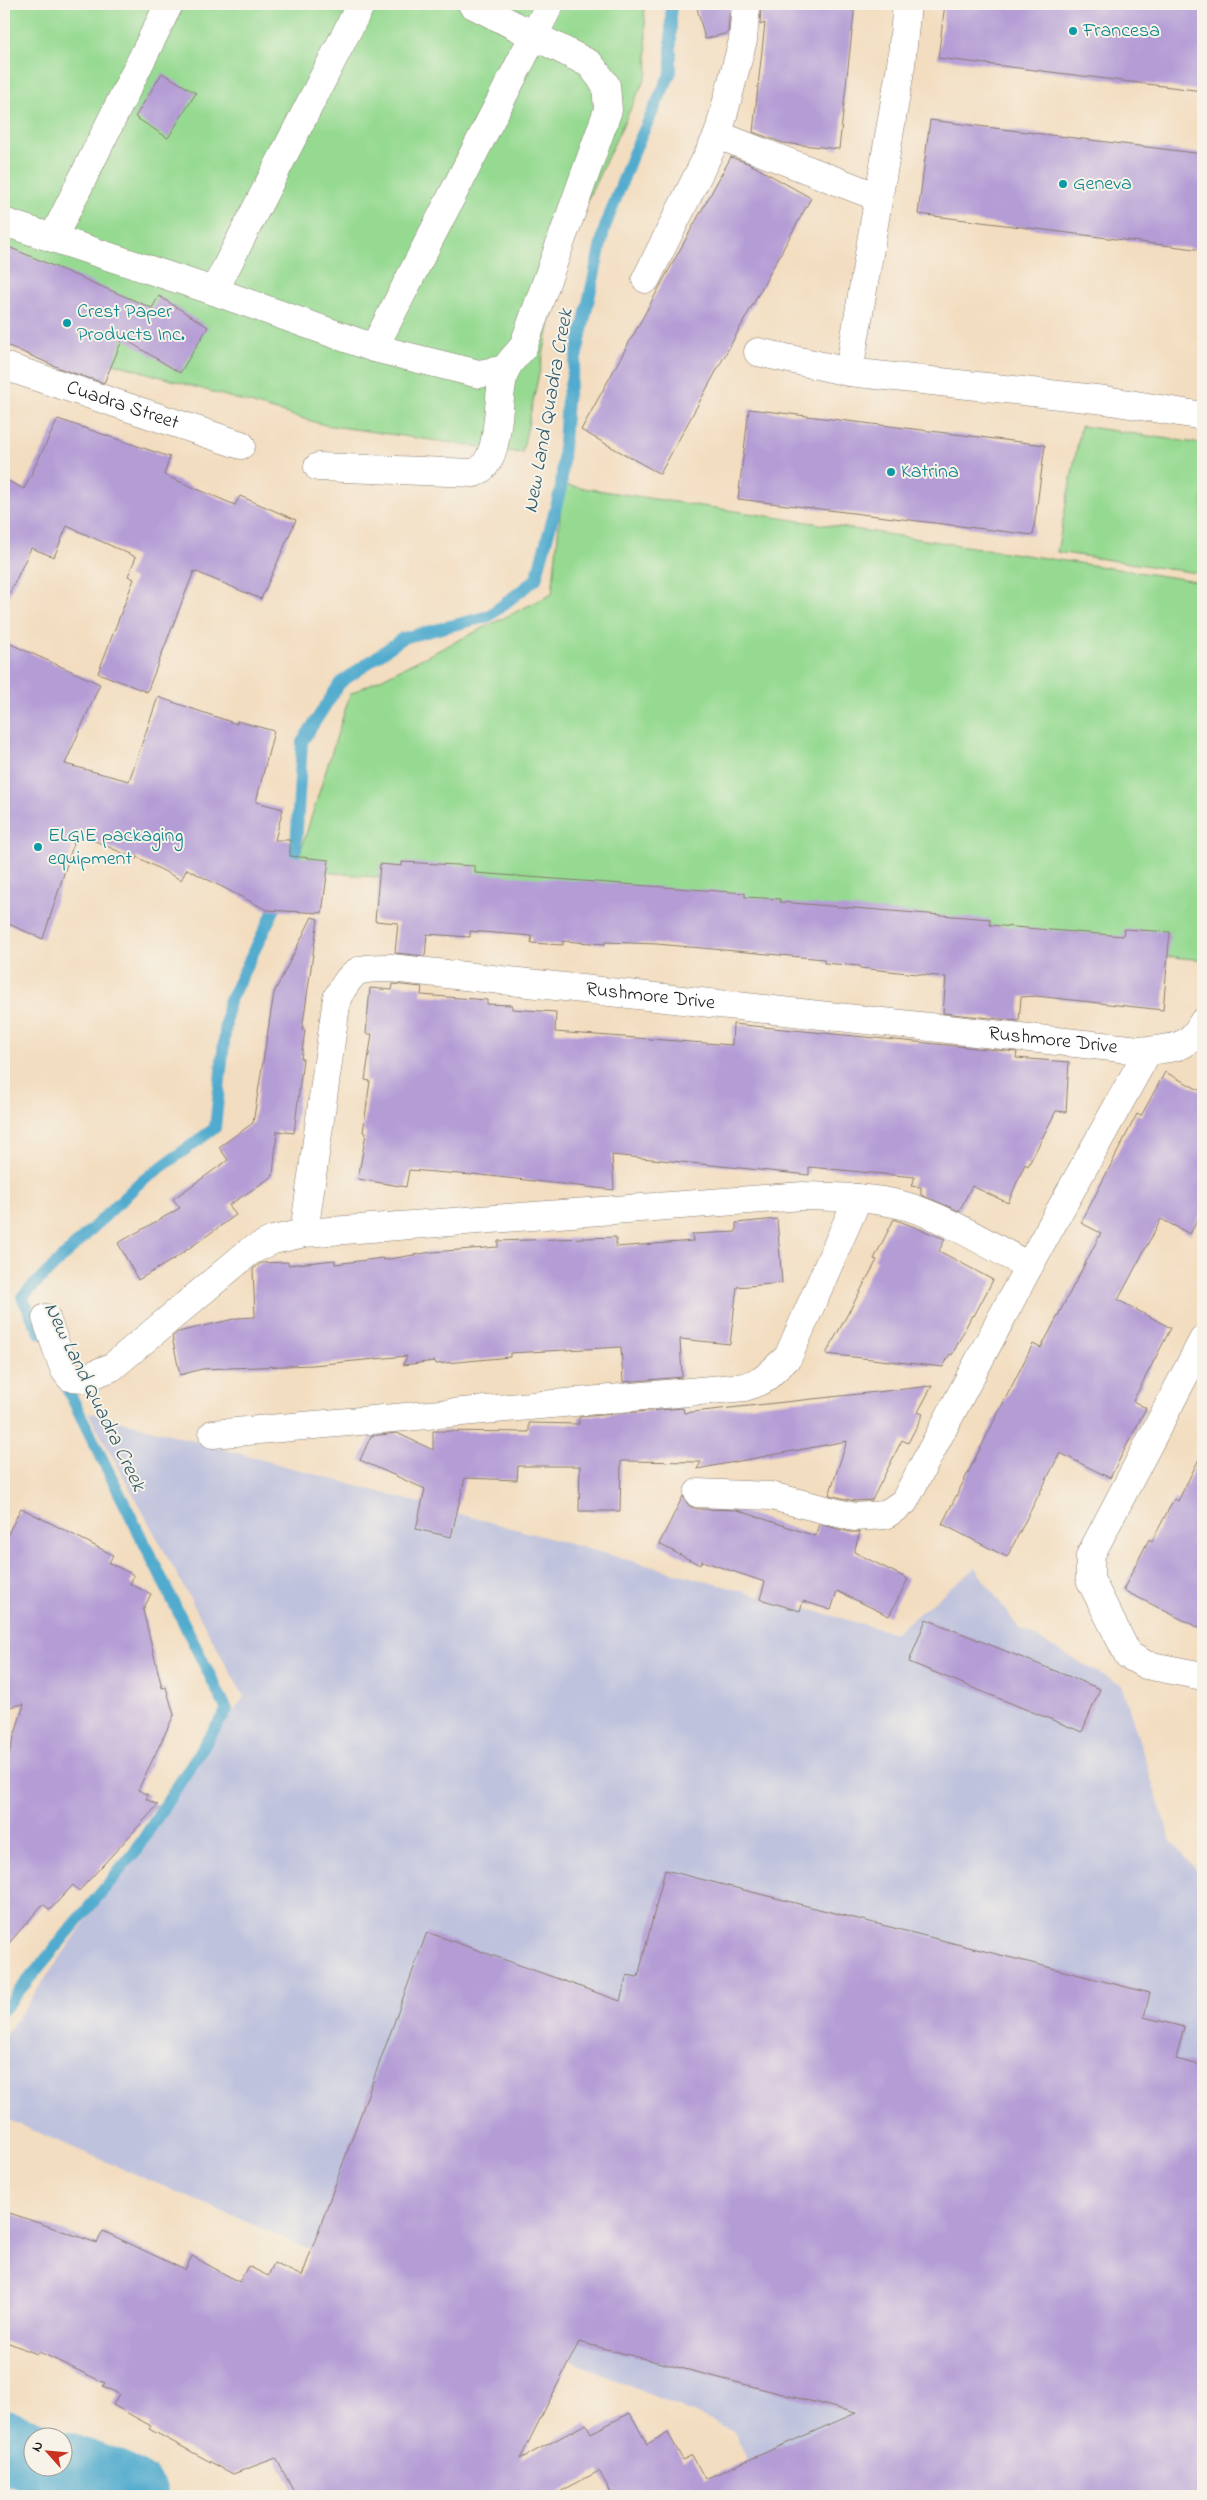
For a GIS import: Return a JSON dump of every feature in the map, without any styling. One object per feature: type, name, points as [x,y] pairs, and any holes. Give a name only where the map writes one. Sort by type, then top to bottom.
[{"type":"street","points":[[53,238],[169,4]]},
{"type":"street","points":[[214,290],[361,4]]},
{"type":"street","points":[[318,467],[474,473],[482,470],[491,454],[506,369],[523,348],[608,110],[606,85],[590,64],[472,4]]},
{"type":"street","points":[[374,348],[550,4]]},
{"type":"street","points":[[646,279],[718,135],[743,40],[746,4]]},
{"type":"street","points":[[849,372],[901,65],[907,4]]},
{"type":"street","points":[[718,135],[878,197]]},
{"type":"street","points":[[4,222],[214,290],[374,348],[479,374],[506,369]]},
{"type":"street","points":[[758,352],[849,372],[1105,400],[1203,416]]},
{"type":"street","name":"Cuadra Street","points":[[4,366],[241,446]]},
{"type":"street","name":"Rushmore Drive","points":[[304,1233],[337,998],[349,977],[364,968],[391,968],[1148,1051],[1182,1046],[1198,1032],[1203,1022]]},
{"type":"street","points":[[698,1493],[770,1496],[854,1517],[885,1515],[904,1502],[1029,1266],[1148,1051]]},
{"type":"street","points":[[46,1318],[64,1369],[70,1377],[85,1378],[112,1367],[250,1251],[273,1240],[304,1233],[803,1196],[858,1198],[902,1205],[932,1217],[1029,1266]]},
{"type":"street","points":[[213,1434],[745,1387],[763,1380],[788,1357],[858,1198]]},
{"type":"street","points":[[1203,1340],[1090,1556],[1090,1579],[1128,1655],[1146,1665],[1203,1676]]},
{"type":"shaded area","points":[[88,1412],[895,1633],[975,1568],[1018,1627],[1122,1686],[1170,1839],[1203,1878],[1203,2496],[762,2496],[735,2431],[4,2118],[4,2037],[244,1697]]},
{"type":"green space","points":[[4,4],[644,4],[648,72],[567,243],[522,453],[325,425],[4,331]]},
{"type":"green space","points":[[1081,426],[1203,444],[1203,574],[1057,552]]},
{"type":"green space","points":[[563,485],[1203,582],[1203,960],[295,869],[350,694],[552,594]]},
{"type":"building","points":[[696,4],[730,4],[728,33],[705,39]]},
{"type":"building","points":[[761,4],[855,4],[839,149],[783,143],[753,132],[765,23],[760,25]]},
{"type":"building","name":"Francesa","points":[[945,4],[1203,4],[1203,91],[938,58]]},
{"type":"building","points":[[162,73],[196,93],[168,138],[135,117]]},
{"type":"building","name":"Geneva","points":[[930,120],[1203,154],[1203,250],[918,214]]},
{"type":"building","points":[[731,157],[750,164],[811,198],[660,474],[581,430]]},
{"type":"building","name":"Crest Paper Products Inc.","points":[[4,245],[152,308],[159,296],[208,327],[180,373],[123,338],[104,383],[64,370],[4,344]]},
{"type":"building","name":"Katrina","points":[[749,409],[1045,445],[1033,535],[738,499]]},
{"type":"building","points":[[58,419],[170,457],[164,475],[235,505],[240,496],[296,520],[261,599],[194,571],[147,692],[98,673],[134,579],[128,576],[136,557],[67,526],[54,557],[31,548],[4,605],[4,479],[24,489]]},
{"type":"building","points":[[4,641],[100,684],[65,764],[129,781],[158,697],[237,724],[237,721],[274,731],[256,802],[283,809],[275,840],[290,840],[290,856],[329,860],[322,913],[267,910],[187,869],[181,880],[137,857],[136,859],[77,833],[43,939],[4,922]]},
{"type":"building","points":[[402,862],[475,866],[475,873],[745,893],[745,897],[780,899],[780,902],[990,919],[990,925],[1123,936],[1124,929],[1170,932],[1163,1010],[1036,996],[1021,997],[1019,1021],[943,1013],[946,977],[824,963],[824,959],[657,944],[605,942],[605,944],[563,941],[563,945],[531,943],[532,936],[470,931],[470,937],[427,934],[425,956],[395,953],[398,923],[375,921],[380,864],[402,866]]},
{"type":"building","points":[[312,917],[318,919],[302,1030],[305,1030],[301,1059],[303,1059],[294,1133],[277,1131],[273,1176],[229,1205],[236,1215],[174,1259],[138,1280],[118,1243],[180,1208],[173,1199],[228,1160],[219,1147],[253,1123],[274,993]]},
{"type":"building","points":[[393,984],[422,987],[421,995],[487,1000],[487,1004],[512,1005],[512,1009],[556,1012],[555,1032],[732,1045],[733,1024],[1017,1052],[1016,1058],[1069,1062],[1066,1112],[1056,1111],[1028,1166],[1025,1164],[1008,1203],[972,1186],[959,1211],[921,1195],[921,1187],[911,1186],[915,1177],[809,1167],[809,1175],[612,1155],[614,1190],[472,1174],[409,1170],[406,1187],[358,1179],[366,1133],[363,1132],[370,1081],[365,1080],[372,1034],[366,1034],[370,988],[392,990]]},
{"type":"building","points":[[1165,1072],[1203,1092],[1203,1210],[1190,1234],[1161,1219],[1118,1300],[1171,1328],[1133,1401],[1146,1408],[1110,1478],[1060,1453],[1007,1557],[942,1524],[1033,1344],[1041,1348],[1101,1233],[1081,1223],[1137,1114],[1141,1116]]},
{"type":"building","points":[[777,1219],[782,1283],[737,1287],[730,1344],[680,1339],[682,1377],[623,1382],[621,1347],[510,1353],[510,1357],[436,1364],[435,1361],[403,1365],[407,1356],[313,1365],[202,1369],[180,1375],[172,1337],[178,1332],[238,1318],[255,1317],[253,1269],[261,1263],[288,1262],[288,1265],[335,1260],[335,1264],[383,1258],[383,1260],[432,1252],[498,1247],[498,1241],[616,1237],[616,1247],[693,1241],[692,1234],[736,1232],[736,1223]]},
{"type":"building","points":[[894,1219],[945,1239],[939,1251],[993,1280],[974,1316],[972,1315],[952,1355],[950,1354],[943,1367],[826,1354],[877,1260],[874,1259]]},
{"type":"building","points":[[932,1386],[918,1412],[923,1414],[908,1443],[902,1440],[872,1500],[855,1501],[829,1495],[847,1441],[697,1469],[701,1462],[621,1461],[620,1511],[579,1511],[580,1466],[518,1466],[517,1480],[465,1478],[451,1537],[416,1529],[425,1489],[360,1460],[371,1436],[397,1433],[433,1450],[433,1431],[529,1432],[529,1423],[579,1424],[579,1417],[683,1408],[684,1413]]},
{"type":"building","points":[[1203,1451],[1203,1630],[1123,1590],[1149,1539],[1152,1541],[1174,1499],[1178,1501]]},
{"type":"building","points":[[683,1496],[689,1506],[697,1509],[737,1510],[815,1536],[819,1524],[850,1532],[860,1532],[854,1552],[908,1579],[889,1616],[837,1591],[831,1610],[803,1601],[800,1611],[760,1599],[765,1582],[702,1561],[700,1565],[659,1544]]},
{"type":"building","points":[[21,1508],[113,1555],[109,1563],[134,1575],[130,1584],[151,1594],[143,1610],[162,1688],[166,1687],[174,1715],[138,1790],[148,1795],[146,1799],[158,1805],[79,1891],[73,1885],[50,1910],[43,1904],[4,1949],[4,1770],[24,1704],[4,1708],[4,1542]]},
{"type":"building","points":[[926,1619],[1100,1689],[1082,1732],[909,1662]]},
{"type":"building","points":[[665,1870],[1150,1993],[1144,2017],[1184,2027],[1176,2059],[1203,2066],[1203,2496],[613,2496],[599,2471],[552,2496],[296,2496],[276,2458],[233,2474],[149,2429],[151,2426],[113,2405],[119,2394],[103,2386],[105,2383],[39,2352],[37,2354],[4,2341],[4,2211],[97,2243],[103,2231],[185,2270],[192,2256],[239,2282],[248,2266],[268,2276],[274,2263],[302,2276],[427,1932],[620,2001],[627,1975],[638,1977]],"holes":[[[579,2342],[856,2413],[705,2479],[692,2455],[683,2460],[668,2433],[647,2444],[630,2413],[591,2433],[586,2424],[520,2459]]]},
{"type":"waterway","name":"New Land Quadra Creek","points":[[291,874],[296,847],[302,742],[340,683],[403,638],[489,616],[536,579],[561,488],[567,399],[604,230],[632,156],[671,72],[671,4]]},
{"type":"waterway","name":"New Land Quadra Creek","points":[[40,1333],[22,1297],[138,1184],[215,1128],[228,1004],[281,896]]},
{"type":"waterway","name":"New Land Quadra Creek","points":[[4,2009],[134,1853],[227,1710],[61,1376]]},
{"type":"waterway","points":[[4,2446],[22,2452]]},
{"type":"waterway","points":[[72,2471],[110,2484],[132,2496]]},
{"type":"place","name":"Francesa","points":[[1073,31]]},
{"type":"place","name":"Geneva","points":[[1063,184]]},
{"type":"place","name":"Crest Paper Products Inc.","points":[[67,323]]},
{"type":"place","name":"Katrina","points":[[891,472]]},
{"type":"place","name":"ELGIE packaging equipment","points":[[38,847]]}]
